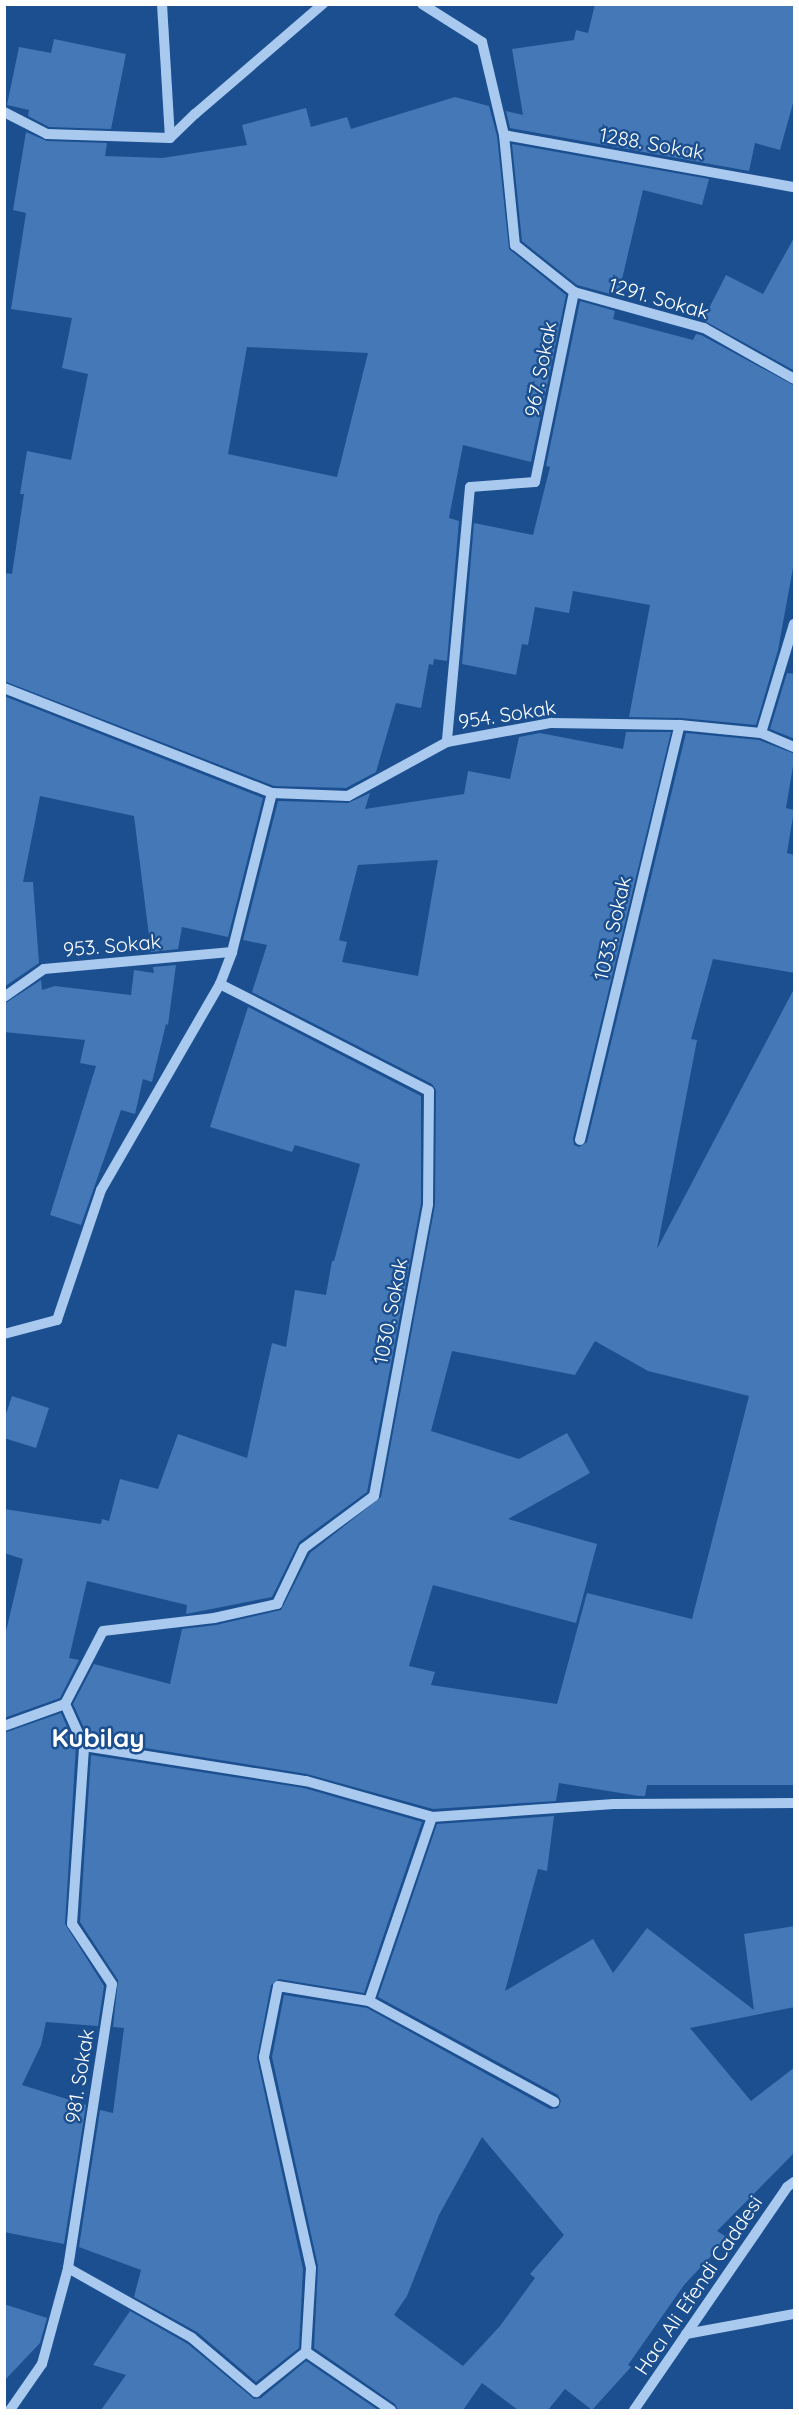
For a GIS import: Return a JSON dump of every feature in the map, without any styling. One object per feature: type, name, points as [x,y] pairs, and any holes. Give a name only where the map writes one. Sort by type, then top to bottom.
[{"type":"street","points":[[162,4],[170,138]]},
{"type":"street","points":[[4,112],[47,134],[170,138],[323,4]]},
{"type":"street","points":[[423,4],[482,42],[504,135],[515,245],[574,292]]},
{"type":"street","name":"1288. Sokak","points":[[504,135],[795,187]]},
{"type":"street","name":"1291. Sokak","points":[[574,292],[704,328],[795,379]]},
{"type":"street","name":"967. Sokak","points":[[447,742],[470,487],[535,482],[574,292]]},
{"type":"street","points":[[761,733],[795,624]]},
{"type":"street","name":"954. Sokak","points":[[4,688],[272,793],[348,796],[447,742],[551,723],[680,725],[761,733],[795,747]]},
{"type":"street","name":"1033. Sokak","points":[[580,1140],[680,725]]},
{"type":"street","points":[[4,1334],[57,1320],[101,1190],[220,984],[232,952],[272,793]]},
{"type":"street","name":"953. Sokak","points":[[4,997],[44,969],[232,952]]},
{"type":"street","name":"1030. Sokak","points":[[65,1704],[103,1631],[214,1618],[277,1604],[304,1548],[374,1496],[428,1204],[429,1091],[220,984]]},
{"type":"street","points":[[4,1726],[65,1704],[84,1746],[306,1781],[432,1817],[614,1804],[795,1803]]},
{"type":"street","name":"981. Sokak","points":[[10,2410],[42,2364],[68,2268],[112,1984],[72,1924],[84,1746]]},
{"type":"street","points":[[369,2001],[432,1817]]},
{"type":"street","points":[[68,2268],[192,2338],[256,2392],[306,2352],[310,2268],[264,2057],[278,1986],[369,2001],[555,2102]]},
{"type":"street","name":"Hacı Ali Efendi Caddesi","points":[[634,2410],[788,2187],[795,2182]]},
{"type":"street","points":[[686,2334],[795,2314]]},
{"type":"street","points":[[306,2352],[391,2410]]},
{"type":"building","points":[[595,4],[795,4],[795,96],[780,150],[755,143],[749,171],[510,128],[506,111],[523,115],[512,49],[574,40],[576,30],[588,33]]},
{"type":"building","points":[[54,39],[126,54],[111,129],[49,127],[28,116],[29,110],[7,105],[19,47],[51,53]]},
{"type":"building","points":[[455,97],[489,106],[497,136],[509,249],[566,295],[531,462],[463,445],[449,518],[459,521],[447,661],[434,659],[433,665],[429,664],[421,708],[396,703],[376,772],[346,788],[274,786],[4,681],[4,573],[12,574],[24,494],[20,494],[27,451],[71,460],[88,374],[62,368],[72,318],[11,309],[26,213],[13,210],[26,132],[47,141],[107,143],[105,156],[162,158],[247,145],[242,125],[306,108],[311,127],[347,117],[351,129]],"holes":[[[247,347],[368,353],[337,477],[228,454]]]},
{"type":"building","points":[[512,144],[709,179],[702,205],[643,190],[618,296],[577,285],[522,241]]},
{"type":"building","points":[[795,236],[795,371],[703,320],[726,275],[763,294]]},
{"type":"building","points":[[580,301],[615,311],[613,319],[693,340],[696,334],[701,335],[795,386],[795,557],[778,650],[756,725],[681,718],[629,717],[650,605],[573,591],[569,613],[535,607],[528,645],[522,644],[516,675],[462,664],[474,523],[533,535],[550,467],[546,466]]},
{"type":"building","points":[[787,673],[795,674],[795,739],[770,729]]},
{"type":"building","points":[[4,696],[263,798],[228,937],[182,927],[178,949],[151,952],[134,816],[40,796],[23,882],[33,882],[39,963],[4,987],[4,883],[7,883],[4,882]]},
{"type":"building","points":[[626,732],[671,732],[573,1138],[574,1145],[579,1147],[587,1142],[686,733],[759,740],[795,754],[786,808],[794,810],[787,853],[795,855],[795,973],[713,959],[691,1039],[697,1040],[657,1249],[795,987],[795,1785],[647,1785],[645,1796],[639,1796],[559,1783],[556,1801],[433,1809],[307,1774],[89,1739],[73,1704],[94,1664],[170,1684],[182,1629],[216,1625],[281,1610],[310,1553],[381,1497],[435,1205],[436,1090],[432,1084],[252,992],[267,945],[243,940],[278,801],[348,803],[370,793],[365,809],[464,794],[468,771],[510,779],[519,737],[540,733],[623,749]],"holes":[[[438,860],[418,976],[342,962],[347,942],[339,940],[358,865]],[[595,1341],[648,1371],[749,1396],[692,1619],[587,1593],[557,1704],[431,1685],[435,1672],[409,1666],[433,1585],[576,1623],[597,1544],[508,1519],[590,1473],[567,1433],[519,1459],[431,1431],[452,1351],[575,1375]]]},
{"type":"building","points":[[176,965],[168,1025],[166,1024],[152,1082],[143,1079],[135,1114],[121,1110],[81,1225],[50,1215],[96,1066],[80,1063],[85,1040],[4,1032],[4,1004],[41,980],[42,990],[55,986],[131,995],[134,970],[154,973],[153,967]]},
{"type":"building","points":[[248,1007],[421,1096],[421,1203],[367,1492],[299,1542],[272,1597],[186,1614],[187,1605],[87,1581],[69,1658],[79,1660],[60,1698],[4,1718],[4,1640],[23,1559],[4,1553],[4,1509],[101,1524],[102,1519],[109,1521],[120,1479],[158,1489],[178,1434],[247,1458],[272,1343],[286,1347],[295,1290],[326,1295],[332,1261],[334,1261],[360,1164],[295,1145],[292,1152],[210,1127]]},
{"type":"building","points":[[12,1396],[49,1408],[36,1448],[4,1438],[4,1420]]},
{"type":"building","points":[[61,1713],[76,1747],[65,1924],[104,1986],[98,2026],[46,2022],[41,2045],[22,2085],[86,2105],[64,2244],[4,2232],[4,1733]]},
{"type":"building","points":[[91,1755],[304,1788],[422,1822],[364,1993],[279,1979],[271,1985],[257,2058],[303,2269],[299,2348],[256,2382],[197,2332],[134,2297],[141,2270],[79,2247],[100,2110],[113,2113],[124,2028],[113,2027],[118,1980],[80,1922]]},
{"type":"building","points":[[554,1816],[547,1871],[538,1869],[505,1991],[593,1939],[613,1973],[647,1928],[754,2010],[744,1934],[795,1926],[795,2007],[690,2028],[751,2101],[795,2067],[795,2152],[717,2231],[728,2238],[684,2285],[628,2365],[631,2367],[592,2410],[565,2389],[548,2410],[518,2410],[482,2383],[463,2410],[398,2410],[395,2404],[314,2348],[318,2266],[272,2057],[284,1995],[367,2008],[550,2109],[558,2108],[561,2101],[558,2095],[378,1997],[437,1824]],"holes":[[[482,2137],[564,2235],[530,2274],[535,2278],[500,2326],[463,2366],[394,2315],[407,2296],[439,2215]]]},
{"type":"building","points":[[4,2304],[47,2318],[40,2343],[4,2381]]},
{"type":"building","points":[[130,2311],[188,2344],[254,2399],[261,2398],[306,2361],[378,2410],[101,2410],[126,2375],[93,2365]]},
{"type":"district","name":"Kubilay","points":[[98,1738]]}]
